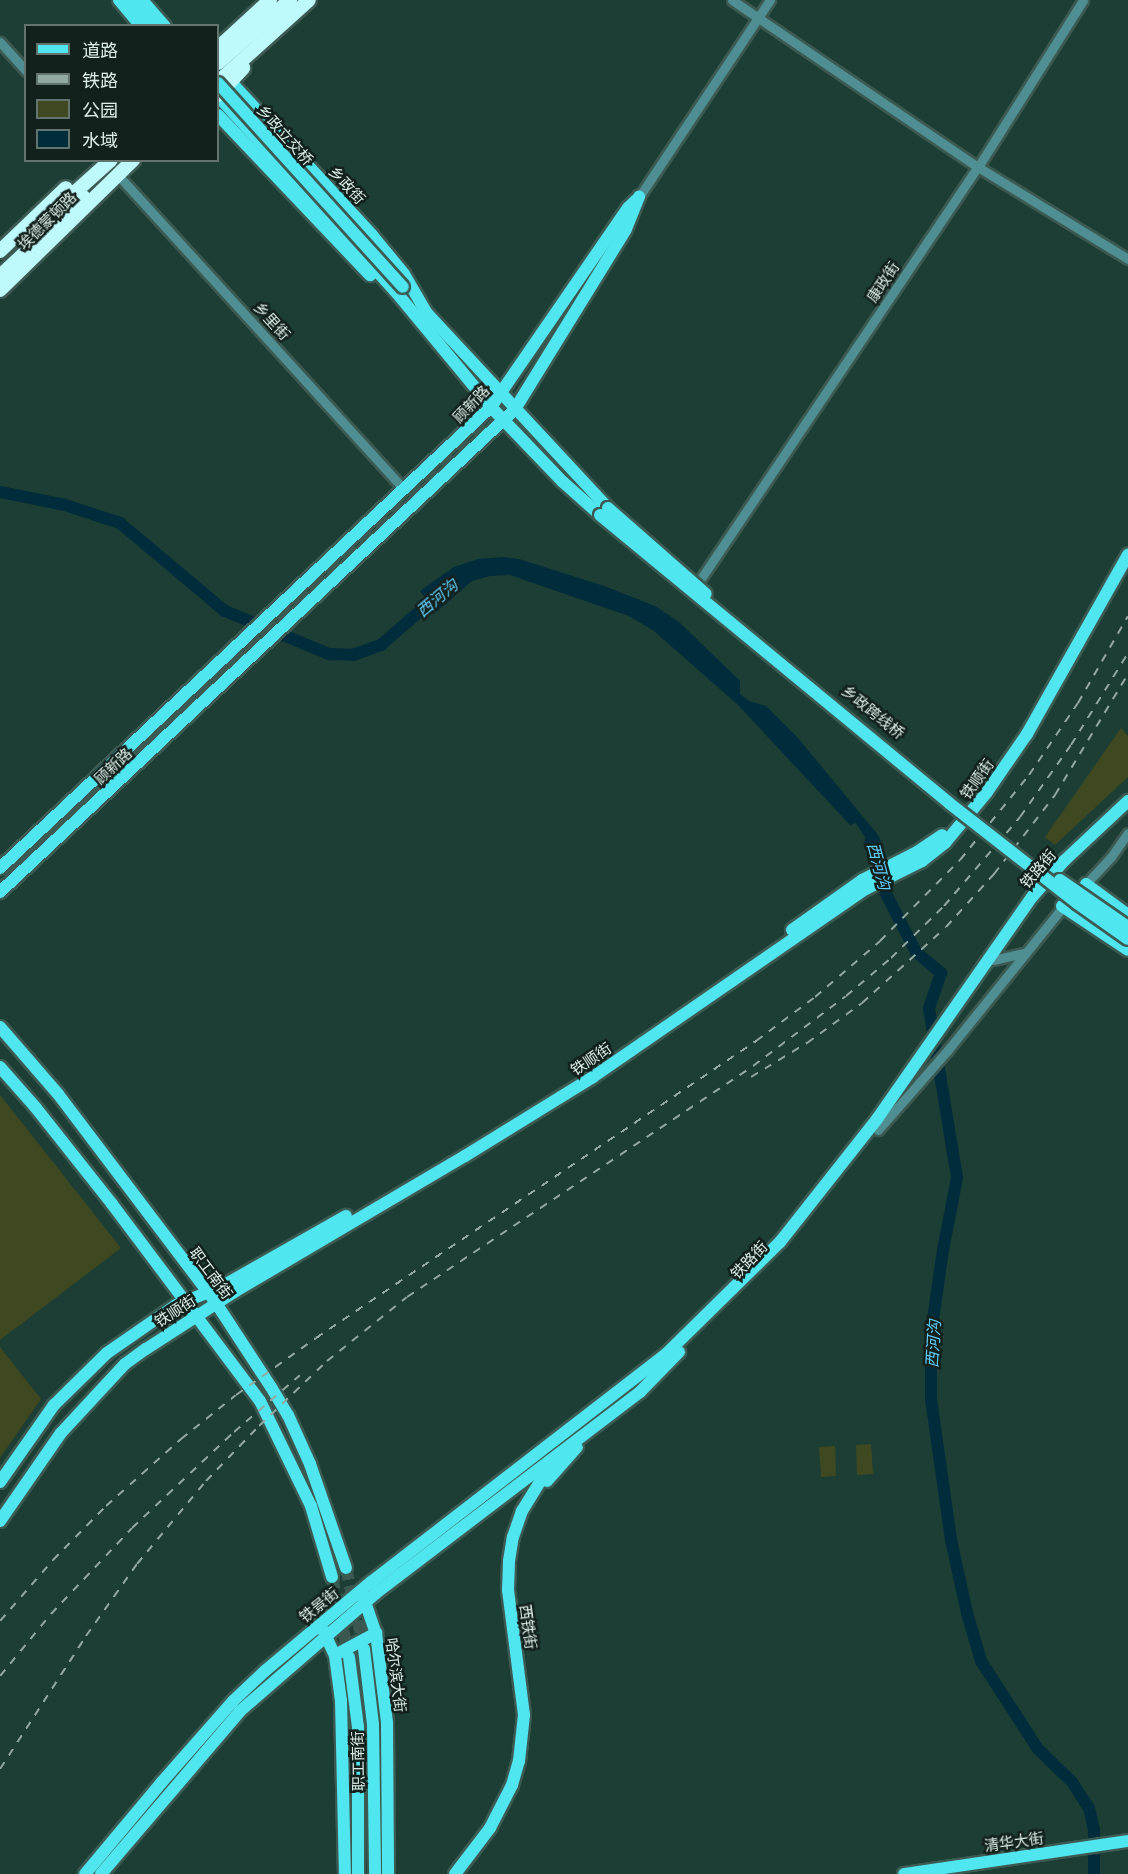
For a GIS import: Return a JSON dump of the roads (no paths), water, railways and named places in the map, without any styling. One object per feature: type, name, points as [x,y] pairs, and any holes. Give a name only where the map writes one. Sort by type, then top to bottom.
[{"type":"highway","points":[[219,47],[270,0]]},
{"type":"highway","points":[[219,62],[279,0]]},
{"type":"highway","points":[[219,62],[290,0]]},
{"type":"highway","points":[[222,83],[253,48],[309,0]]},
{"type":"highway","name":"埃德蒙顿路","points":[[60,212],[104,162]]},
{"type":"highway","name":"埃德蒙顿路","points":[[0,251],[64,190],[104,162]]},
{"type":"highway","name":"埃德蒙顿路","points":[[0,290],[131,162]]},
{"type":"highway","name":"埃德蒙顿路","points":[[60,212],[117,174]]},
{"type":"highway","points":[[0,263],[60,212]]},
{"type":"highway","points":[[0,276],[60,212]]},
{"type":"main road","points":[[118,0],[139,24]]},
{"type":"main road","points":[[131,0],[152,24]]},
{"type":"main road","points":[[142,0],[163,24]]},
{"type":"main road","points":[[153,0],[174,24]]},
{"type":"main road","name":"乡政立交桥","points":[[222,83],[400,290]]},
{"type":"main road","name":"乡政街","points":[[222,83],[372,235],[404,274],[424,320]]},
{"type":"main road","name":"乡政立交桥","points":[[219,96],[400,290]]},
{"type":"main road","name":"乡政街","points":[[219,116],[349,254],[424,320],[501,395],[604,511]]},
{"type":"main road","name":"顾新路","points":[[0,868],[491,407],[628,208],[639,197]]},
{"type":"main road","name":"顾新路","points":[[0,892],[515,410],[626,230],[639,197]]},
{"type":"main road","name":"乡政街","points":[[400,290],[491,407],[563,482],[604,511]]},
{"type":"main road","points":[[604,511],[949,803],[1077,903],[1128,939]]},
{"type":"main road","name":"乡政跨线桥","points":[[604,511],[953,796],[1080,895],[1128,927]]},
{"type":"main road","name":"铁顺街","points":[[919,857],[955,821],[1021,733],[1128,544]]},
{"type":"main road","name":"铁顺街","points":[[0,1482],[54,1405],[107,1353],[155,1318],[184,1302],[219,1288],[452,1156],[616,1052],[864,885],[919,857],[959,828],[1028,734],[1128,555]]},
{"type":"main road","name":"铁路街","points":[[944,1028],[1032,897],[1064,861],[1128,801]]},
{"type":"main road","name":"铁路街","points":[[944,1028],[1031,908],[1064,870],[1128,808]]},
{"type":"main road","points":[[1086,884],[1128,915]]},
{"type":"main road","name":"铁顺街","points":[[0,1521],[61,1433],[132,1359],[216,1303],[465,1156],[593,1077],[864,885]]},
{"type":"main road","points":[[1062,906],[1128,950]]},
{"type":"main road","name":"职工南街","points":[[0,1027],[58,1094],[216,1303],[288,1415],[322,1495],[346,1568]]},
{"type":"main road","points":[[924,1058],[944,1028]]},
{"type":"main road","name":"铁路街","points":[[561,1452],[640,1392],[773,1257],[878,1130],[924,1058]]},
{"type":"main road","name":"铁路街","points":[[610,1399],[666,1354],[780,1242],[924,1058]]},
{"type":"main road","points":[[0,1067],[36,1108],[112,1204],[236,1368],[270,1422],[311,1506],[332,1577]]},
{"type":"main road","name":"西铁街","points":[[455,1874],[490,1828],[512,1785],[519,1761],[524,1714],[508,1590],[511,1549],[527,1499],[561,1452],[610,1399]]},
{"type":"main road","name":"铁景街","points":[[101,1874],[240,1712],[326,1636],[363,1596],[610,1399]]},
{"type":"main road","name":"西铁街","points":[[464,1874],[506,1813],[524,1768],[528,1745],[529,1700],[515,1584],[516,1551],[523,1523],[534,1501],[556,1470],[611,1414]]},
{"type":"main road","name":"铁景街","points":[[86,1874],[233,1701],[320,1623],[363,1596],[561,1452]]},
{"type":"main road","name":"哈尔滨大街","points":[[363,1596],[376,1633],[387,1723],[388,1874]]},
{"type":"main road","points":[[320,1623],[335,1656],[344,1729],[345,1874]]},
{"type":"main road","points":[[335,1656],[376,1633]]},
{"type":"main road","name":"职工南街","points":[[364,1649],[373,1725],[375,1874]]},
{"type":"main road","name":"职工南街","points":[[349,1657],[358,1727],[358,1874]]},
{"type":"main road","name":"清华大街","points":[[904,1874],[1123,1844]]},
{"type":"main road","name":"清华大街","points":[[939,1874],[1036,1856]]},
{"type":"street","points":[[732,0],[978,167],[1128,259]]},
{"type":"street","name":"顾新路","points":[[639,197],[770,0]]},
{"type":"street","name":"康政街","points":[[702,577],[978,167],[1083,0]]},
{"type":"street","points":[[0,42],[24,69]]},
{"type":"street","name":"乡里街","points":[[117,174],[404,489]]},
{"type":"street","points":[[878,1130],[929,1073],[1062,906],[1111,857],[1128,833]]},
{"type":"street","points":[[993,960],[1024,953]]},
{"type":"water","points":[[503,557],[519,559],[604,586],[655,606],[679,622],[740,681],[740,694],[749,701],[766,706],[798,738],[878,835],[883,846],[884,881],[876,891],[874,861],[864,844],[865,837],[856,823],[850,825],[738,705],[654,631],[629,616],[510,575],[490,576],[472,581],[436,612],[420,591],[454,567],[478,559]]},
{"type":"waterway","name":"西河沟","points":[[0,492],[65,505],[120,523],[225,611],[329,654],[353,655],[381,645],[442,592]]},
{"type":"waterway","name":"西河沟","points":[[881,873],[882,886],[916,952],[941,973],[929,1008],[957,1178],[943,1250],[931,1333],[931,1399],[951,1540],[967,1613],[981,1661],[1038,1749],[1072,1782],[1089,1808],[1094,1829],[1094,1874]]},
{"type":"tunnel","points":[[346,1568],[364,1649]]},
{"type":"tunnel","points":[[332,1577],[349,1657]]},
{"type":"railway","points":[[0,1621],[53,1560],[106,1506],[181,1439],[236,1395],[316,1338],[756,1041],[815,997],[880,941],[960,860],[1029,775],[1078,703],[1128,616]]},
{"type":"railway","points":[[0,1769],[86,1636],[137,1564],[206,1481],[259,1426],[327,1361],[407,1297],[753,1066],[846,996],[891,958],[944,906],[1020,817],[1071,745],[1128,653]]},
{"type":"railway","points":[[751,1077],[807,1043],[862,1003],[946,927],[994,874],[1055,795],[1128,674]]},
{"type":"railway","points":[[0,1676],[51,1614],[132,1528],[234,1432],[300,1375]]}]
